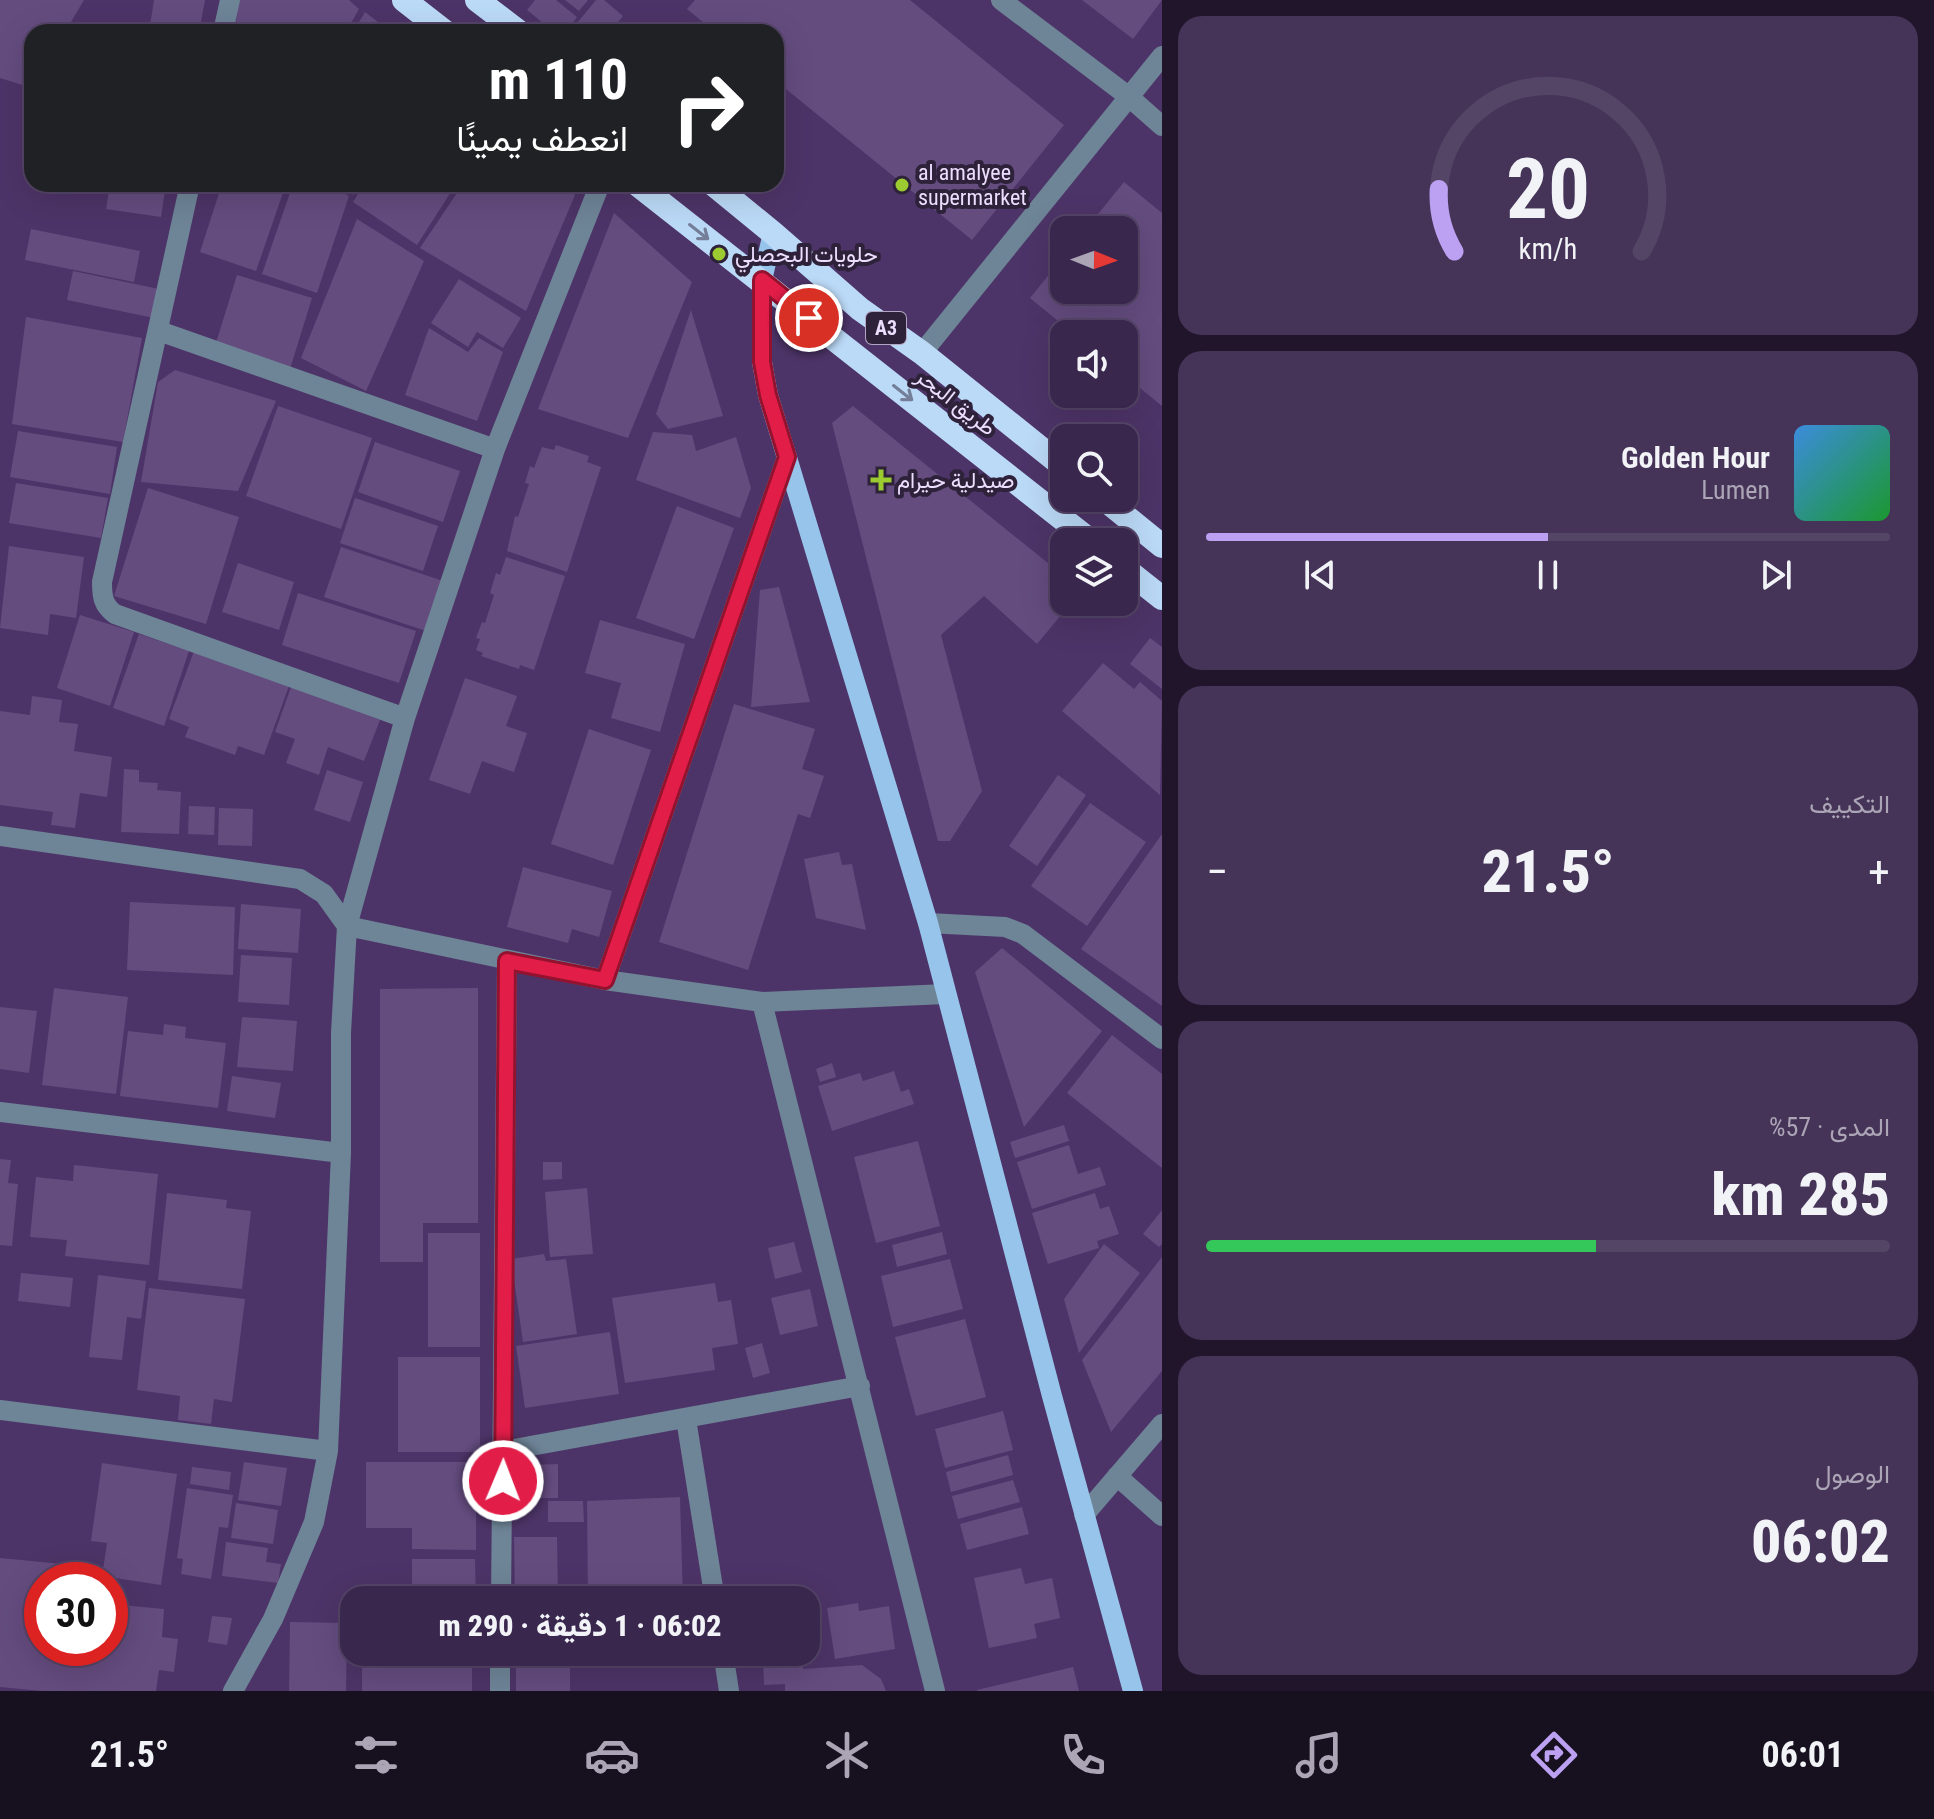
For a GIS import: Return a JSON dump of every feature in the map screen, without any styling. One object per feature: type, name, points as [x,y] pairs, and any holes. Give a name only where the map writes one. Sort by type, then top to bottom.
[{"type":"highway","points":[[404,0],[435,24]]},
{"type":"highway","points":[[477,0],[508,24]]},
{"type":"highway","name":"طريق البحر","points":[[647,192],[1074,528]]},
{"type":"highway","name":"طريق البحر","points":[[723,192],[860,309],[922,353],[1050,456]]},
{"type":"highway","points":[[1120,512],[1162,546]]},
{"type":"highway","points":[[1138,579],[1162,598]]},
{"type":"main road","points":[[773,233],[762,280],[762,362],[768,395],[928,923],[1133,1691]]},
{"type":"street","points":[[225,24],[230,0]]},
{"type":"street","points":[[1001,0],[1128,96],[1162,126]]},
{"type":"street","points":[[922,353],[1162,56]]},
{"type":"street","points":[[188,192],[102,582],[106,607],[115,614],[405,718]]},
{"type":"street","points":[[233,1691],[273,1619],[314,1522],[328,1451],[347,926],[405,718],[495,449],[597,192]]},
{"type":"street","points":[[159,331],[495,449]]},
{"type":"street","points":[[605,980],[787,457]]},
{"type":"street","points":[[0,836],[300,879],[324,894],[347,926],[605,980],[762,1002],[946,994]]},
{"type":"street","points":[[928,923],[1005,927],[1023,934],[1162,1039]]},
{"type":"street","points":[[501,1586],[507,961]]},
{"type":"street","points":[[762,1002],[935,1691]]},
{"type":"street","points":[[0,1112],[341,1153]]},
{"type":"street","points":[[503,1451],[860,1386]]},
{"type":"street","points":[[0,1410],[328,1451]]},
{"type":"street","points":[[686,1419],[713,1586]]},
{"type":"street","points":[[1084,1515],[1162,1424]]},
{"type":"street","points":[[1117,1476],[1162,1516]]},
{"type":"street","points":[[500,1666],[500,1691]]},
{"type":"street","points":[[725,1666],[729,1691]]},
{"type":"building","points":[[0,0],[84,0],[70,24],[24,24],[24,86],[0,78]]},
{"type":"building","points":[[154,0],[205,0],[200,24],[150,24]]},
{"type":"building","points":[[240,0],[349,0],[359,9],[351,24],[236,24]]},
{"type":"building","points":[[535,0],[556,0],[577,17],[572,24],[544,24],[527,10]]},
{"type":"building","points":[[565,0],[588,0],[579,11]]},
{"type":"building","points":[[596,0],[604,0],[623,16],[616,24],[576,24]]},
{"type":"building","points":[[695,0],[910,0],[1064,125],[972,240],[784,87],[784,24],[705,24],[687,9]]},
{"type":"building","points":[[1082,0],[1162,0],[1133,39]]},
{"type":"building","points":[[365,12],[381,24],[358,24]]},
{"type":"building","points":[[1124,182],[1162,213],[1162,406],[1138,386],[1138,320],[1057,320],[1030,298],[1050,273],[1050,304],[1138,304],[1138,216],[1096,216]]},
{"type":"building","points":[[109,192],[165,192],[161,217],[106,209]]},
{"type":"building","points":[[219,192],[283,192],[256,271],[200,252]]},
{"type":"building","points":[[290,192],[342,192],[349,196],[317,293],[262,274]]},
{"type":"building","points":[[359,192],[451,192],[417,245],[353,202]]},
{"type":"building","points":[[458,192],[572,192],[575,195],[526,311],[420,248]]},
{"type":"building","points":[[614,213],[692,282],[628,438],[538,409]]},
{"type":"building","points":[[357,219],[424,261],[366,391],[301,358]]},
{"type":"building","points":[[31,229],[140,251],[134,282],[25,260]]},
{"type":"building","points":[[73,271],[159,289],[154,318],[67,300]]},
{"type":"building","points":[[237,275],[312,298],[290,369],[215,346]]},
{"type":"building","points":[[459,279],[521,318],[503,348],[477,332],[468,347],[431,323]]},
{"type":"building","points":[[691,310],[723,416],[668,429],[656,414]]},
{"type":"building","points":[[26,317],[142,338],[123,442],[12,424]]},
{"type":"building","points":[[429,328],[468,352],[479,338],[503,352],[477,421],[405,395]]},
{"type":"building","points":[[175,370],[276,401],[238,491],[141,482],[158,382]]},
{"type":"building","points":[[278,406],[372,438],[341,529],[246,496]]},
{"type":"building","points":[[853,406],[1050,565],[1050,616],[1060,616],[1037,644],[984,596],[941,635],[982,791],[950,841],[938,841],[832,423]]},
{"type":"building","points":[[18,431],[117,447],[110,494],[10,477]]},
{"type":"building","points":[[653,432],[692,435],[696,451],[736,437],[751,488],[740,518],[636,480]]},
{"type":"building","points":[[375,442],[460,471],[443,522],[358,492]]},
{"type":"building","points":[[556,445],[589,456],[587,462],[601,467],[567,572],[507,551],[515,516],[518,517],[529,484],[525,483],[530,466],[534,468],[542,447],[554,450]]},
{"type":"building","points":[[16,483],[108,498],[101,538],[9,523]]},
{"type":"building","points":[[148,488],[239,517],[206,624],[114,596]]},
{"type":"building","points":[[355,498],[438,526],[423,571],[340,543]]},
{"type":"building","points":[[677,506],[734,528],[694,639],[636,618]]},
{"type":"building","points":[[9,546],[84,557],[76,618],[50,614],[48,635],[0,628]]},
{"type":"building","points":[[341,547],[443,581],[426,631],[324,597]]},
{"type":"building","points":[[506,557],[565,576],[534,670],[520,665],[519,669],[481,656],[483,653],[476,650],[480,639],[476,638],[482,622],[485,623],[494,595],[490,593],[496,573],[500,575]]},
{"type":"building","points":[[238,563],[294,582],[279,630],[222,612]]},
{"type":"building","points":[[779,587],[810,702],[751,707],[760,590]]},
{"type":"building","points":[[298,593],[416,631],[399,683],[282,645]]},
{"type":"building","points":[[80,615],[134,632],[110,706],[57,688]]},
{"type":"building","points":[[600,620],[685,644],[660,732],[611,718],[621,683],[585,673]]},
{"type":"building","points":[[139,634],[189,651],[164,726],[113,708]]},
{"type":"building","points":[[1150,638],[1162,647],[1162,689],[1130,664]]},
{"type":"building","points":[[194,651],[289,686],[264,755],[238,746],[235,755],[185,737],[189,727],[169,719]]},
{"type":"building","points":[[1103,663],[1134,689],[1140,682],[1162,701],[1160,795],[1062,711]]},
{"type":"building","points":[[465,678],[517,696],[506,726],[527,733],[514,772],[482,761],[470,794],[429,780]]},
{"type":"building","points":[[291,687],[380,720],[364,761],[328,747],[319,775],[286,763],[295,739],[275,732]]},
{"type":"building","points":[[32,696],[62,700],[59,722],[78,724],[74,751],[112,757],[107,797],[80,793],[75,828],[51,825],[53,812],[0,805],[0,711],[30,715]]},
{"type":"building","points":[[734,704],[815,729],[802,769],[824,776],[810,818],[798,814],[748,970],[659,942]]},
{"type":"building","points":[[589,729],[651,750],[613,865],[551,844]]},
{"type":"building","points":[[124,769],[139,770],[139,782],[158,783],[157,790],[181,792],[179,834],[121,832]]},
{"type":"building","points":[[327,770],[363,782],[350,822],[314,810]]},
{"type":"building","points":[[1058,775],[1086,795],[1037,866],[1009,846]]},
{"type":"building","points":[[1090,803],[1146,842],[1087,926],[1031,886]]},
{"type":"building","points":[[189,806],[215,807],[214,835],[188,834]]},
{"type":"building","points":[[219,808],[253,809],[252,846],[218,845]]},
{"type":"building","points":[[1162,834],[1162,1006],[1081,949]]},
{"type":"building","points":[[839,852],[842,865],[852,864],[866,930],[816,918],[804,859]]},
{"type":"building","points":[[523,867],[612,891],[599,937],[572,929],[568,943],[507,927]]},
{"type":"building","points":[[130,902],[235,907],[233,975],[127,970]]},
{"type":"building","points":[[241,904],[301,909],[298,953],[238,949]]},
{"type":"building","points":[[1002,948],[1102,1031],[1024,1127],[975,972]]},
{"type":"building","points":[[241,955],[292,958],[289,1005],[238,1002]]},
{"type":"building","points":[[54,988],[128,997],[116,1094],[42,1085]]},
{"type":"building","points":[[478,988],[478,1223],[423,1223],[423,1262],[380,1262],[380,989]]},
{"type":"building","points":[[0,1007],[37,1011],[29,1073],[0,1069]]},
{"type":"building","points":[[242,1017],[297,1021],[293,1071],[237,1067]]},
{"type":"building","points":[[164,1024],[186,1027],[185,1038],[226,1043],[218,1108],[120,1096],[128,1031],[163,1035]]},
{"type":"building","points":[[1112,1035],[1162,1074],[1162,1168],[1067,1093]]},
{"type":"building","points":[[832,1063],[836,1077],[820,1082],[816,1069]]},
{"type":"building","points":[[894,1071],[901,1092],[909,1089],[914,1104],[832,1131],[818,1086],[860,1073],[863,1081]]},
{"type":"building","points":[[232,1076],[281,1083],[275,1118],[227,1111]]},
{"type":"building","points":[[1064,1125],[1069,1141],[1015,1158],[1010,1142]]},
{"type":"building","points":[[918,1141],[940,1226],[876,1243],[854,1157]]},
{"type":"building","points":[[1069,1145],[1078,1174],[1100,1167],[1106,1185],[1032,1209],[1017,1162]]},
{"type":"building","points":[[0,1159],[11,1160],[8,1183],[18,1184],[12,1246],[0,1245]]},
{"type":"building","points":[[543,1162],[562,1162],[562,1179],[543,1180]]},
{"type":"building","points":[[74,1165],[158,1174],[149,1265],[65,1256],[67,1240],[30,1237],[36,1177],[73,1181]]},
{"type":"building","points":[[587,1188],[593,1254],[550,1257],[545,1192]]},
{"type":"building","points":[[167,1193],[227,1200],[226,1208],[251,1211],[242,1289],[158,1280]]},
{"type":"building","points":[[1095,1193],[1100,1209],[1109,1206],[1119,1234],[1097,1241],[1099,1248],[1048,1264],[1032,1213]]},
{"type":"building","points":[[1162,1210],[1162,1244],[1159,1247],[1143,1234]]},
{"type":"building","points":[[942,1232],[947,1254],[897,1267],[892,1245]]},
{"type":"building","points":[[428,1233],[480,1233],[480,1347],[428,1347]]},
{"type":"building","points":[[794,1242],[802,1272],[775,1279],[768,1248]]},
{"type":"building","points":[[1104,1244],[1140,1273],[1079,1353],[1064,1299]]},
{"type":"building","points":[[544,1254],[546,1261],[566,1259],[577,1334],[523,1342],[511,1259]]},
{"type":"building","points":[[1162,1257],[1162,1371],[1111,1432],[1082,1360]]},
{"type":"building","points":[[950,1259],[963,1309],[893,1327],[881,1276]]},
{"type":"building","points":[[21,1273],[73,1278],[70,1307],[18,1301]]},
{"type":"building","points":[[98,1275],[146,1281],[141,1319],[127,1317],[122,1360],[89,1357]]},
{"type":"building","points":[[715,1283],[718,1302],[731,1300],[738,1344],[712,1348],[715,1370],[625,1383],[612,1298]]},
{"type":"building","points":[[149,1288],[245,1299],[232,1402],[214,1399],[211,1424],[178,1420],[180,1396],[137,1390]]},
{"type":"building","points":[[810,1289],[818,1326],[780,1335],[771,1298]]},
{"type":"building","points":[[965,1319],[986,1397],[916,1416],[895,1337]]},
{"type":"building","points":[[610,1332],[619,1394],[525,1408],[516,1346]]},
{"type":"building","points":[[762,1343],[770,1373],[753,1378],[745,1348]]},
{"type":"building","points":[[398,1357],[480,1357],[480,1452],[398,1452]]},
{"type":"building","points":[[1003,1411],[1013,1450],[945,1468],[935,1429]]},
{"type":"building","points":[[1008,1455],[1013,1475],[951,1492],[946,1472]]},
{"type":"building","points":[[244,1462],[287,1468],[281,1506],[238,1500]]},
{"type":"building","points":[[366,1462],[476,1462],[476,1550],[412,1549],[412,1528],[366,1528]]},
{"type":"building","points":[[102,1463],[177,1474],[161,1585],[128,1580],[128,1562],[104,1562],[107,1543],[91,1541]]},
{"type":"building","points":[[558,1464],[558,1498],[531,1498],[531,1465]]},
{"type":"building","points":[[192,1467],[231,1472],[229,1490],[190,1484]]},
{"type":"building","points":[[1013,1480],[1020,1502],[958,1519],[952,1496]]},
{"type":"building","points":[[187,1488],[233,1495],[228,1528],[219,1527],[211,1579],[181,1574],[183,1559],[177,1558]]},
{"type":"building","points":[[680,1497],[683,1586],[588,1586],[587,1501]]},
{"type":"building","points":[[548,1501],[583,1501],[584,1522],[548,1522]]},
{"type":"building","points":[[236,1503],[278,1510],[273,1544],[231,1538]]},
{"type":"building","points":[[1022,1507],[1029,1534],[967,1550],[960,1524]]},
{"type":"building","points":[[514,1537],[557,1537],[558,1586],[515,1586]]},
{"type":"building","points":[[226,1542],[268,1548],[266,1562],[281,1564],[278,1583],[222,1576]]},
{"type":"building","points":[[0,1558],[42,1562],[24,1562],[24,1666],[128,1666],[128,1606],[164,1609],[162,1637],[178,1639],[174,1672],[159,1670],[156,1691],[42,1691],[0,1687]]},
{"type":"building","points":[[412,1559],[475,1559],[476,1586],[412,1586]]},
{"type":"building","points":[[1021,1568],[1025,1584],[1052,1578],[1060,1618],[1034,1624],[1037,1638],[989,1648],[974,1578]]},
{"type":"building","points":[[858,1603],[859,1611],[889,1606],[895,1649],[835,1659],[827,1608]]},
{"type":"building","points":[[212,1616],[232,1618],[227,1645],[208,1642]]},
{"type":"building","points":[[290,1622],[340,1623],[340,1666],[346,1666],[346,1691],[289,1691]]},
{"type":"building","points":[[862,1665],[881,1679],[886,1691],[785,1691],[785,1684],[764,1685],[763,1666],[803,1666],[803,1669]]},
{"type":"building","points":[[362,1666],[472,1666],[472,1691],[362,1691]]},
{"type":"building","points":[[516,1666],[570,1666],[570,1691],[516,1691]]},
{"type":"building","points":[[1073,1667],[1079,1691],[977,1691],[977,1690]]},
{"type":"place","name":"al amalyee supermarket","points":[[902,185]]},
{"type":"place","name":"حلويات البحصلي","points":[[719,254]]},
{"type":"place","name":"صيدلية حيرام","points":[[881,480]]},
{"type":"route","points":[[503,1481],[507,961],[605,980],[787,457],[768,395],[762,362],[762,280],[809,318]]}]
